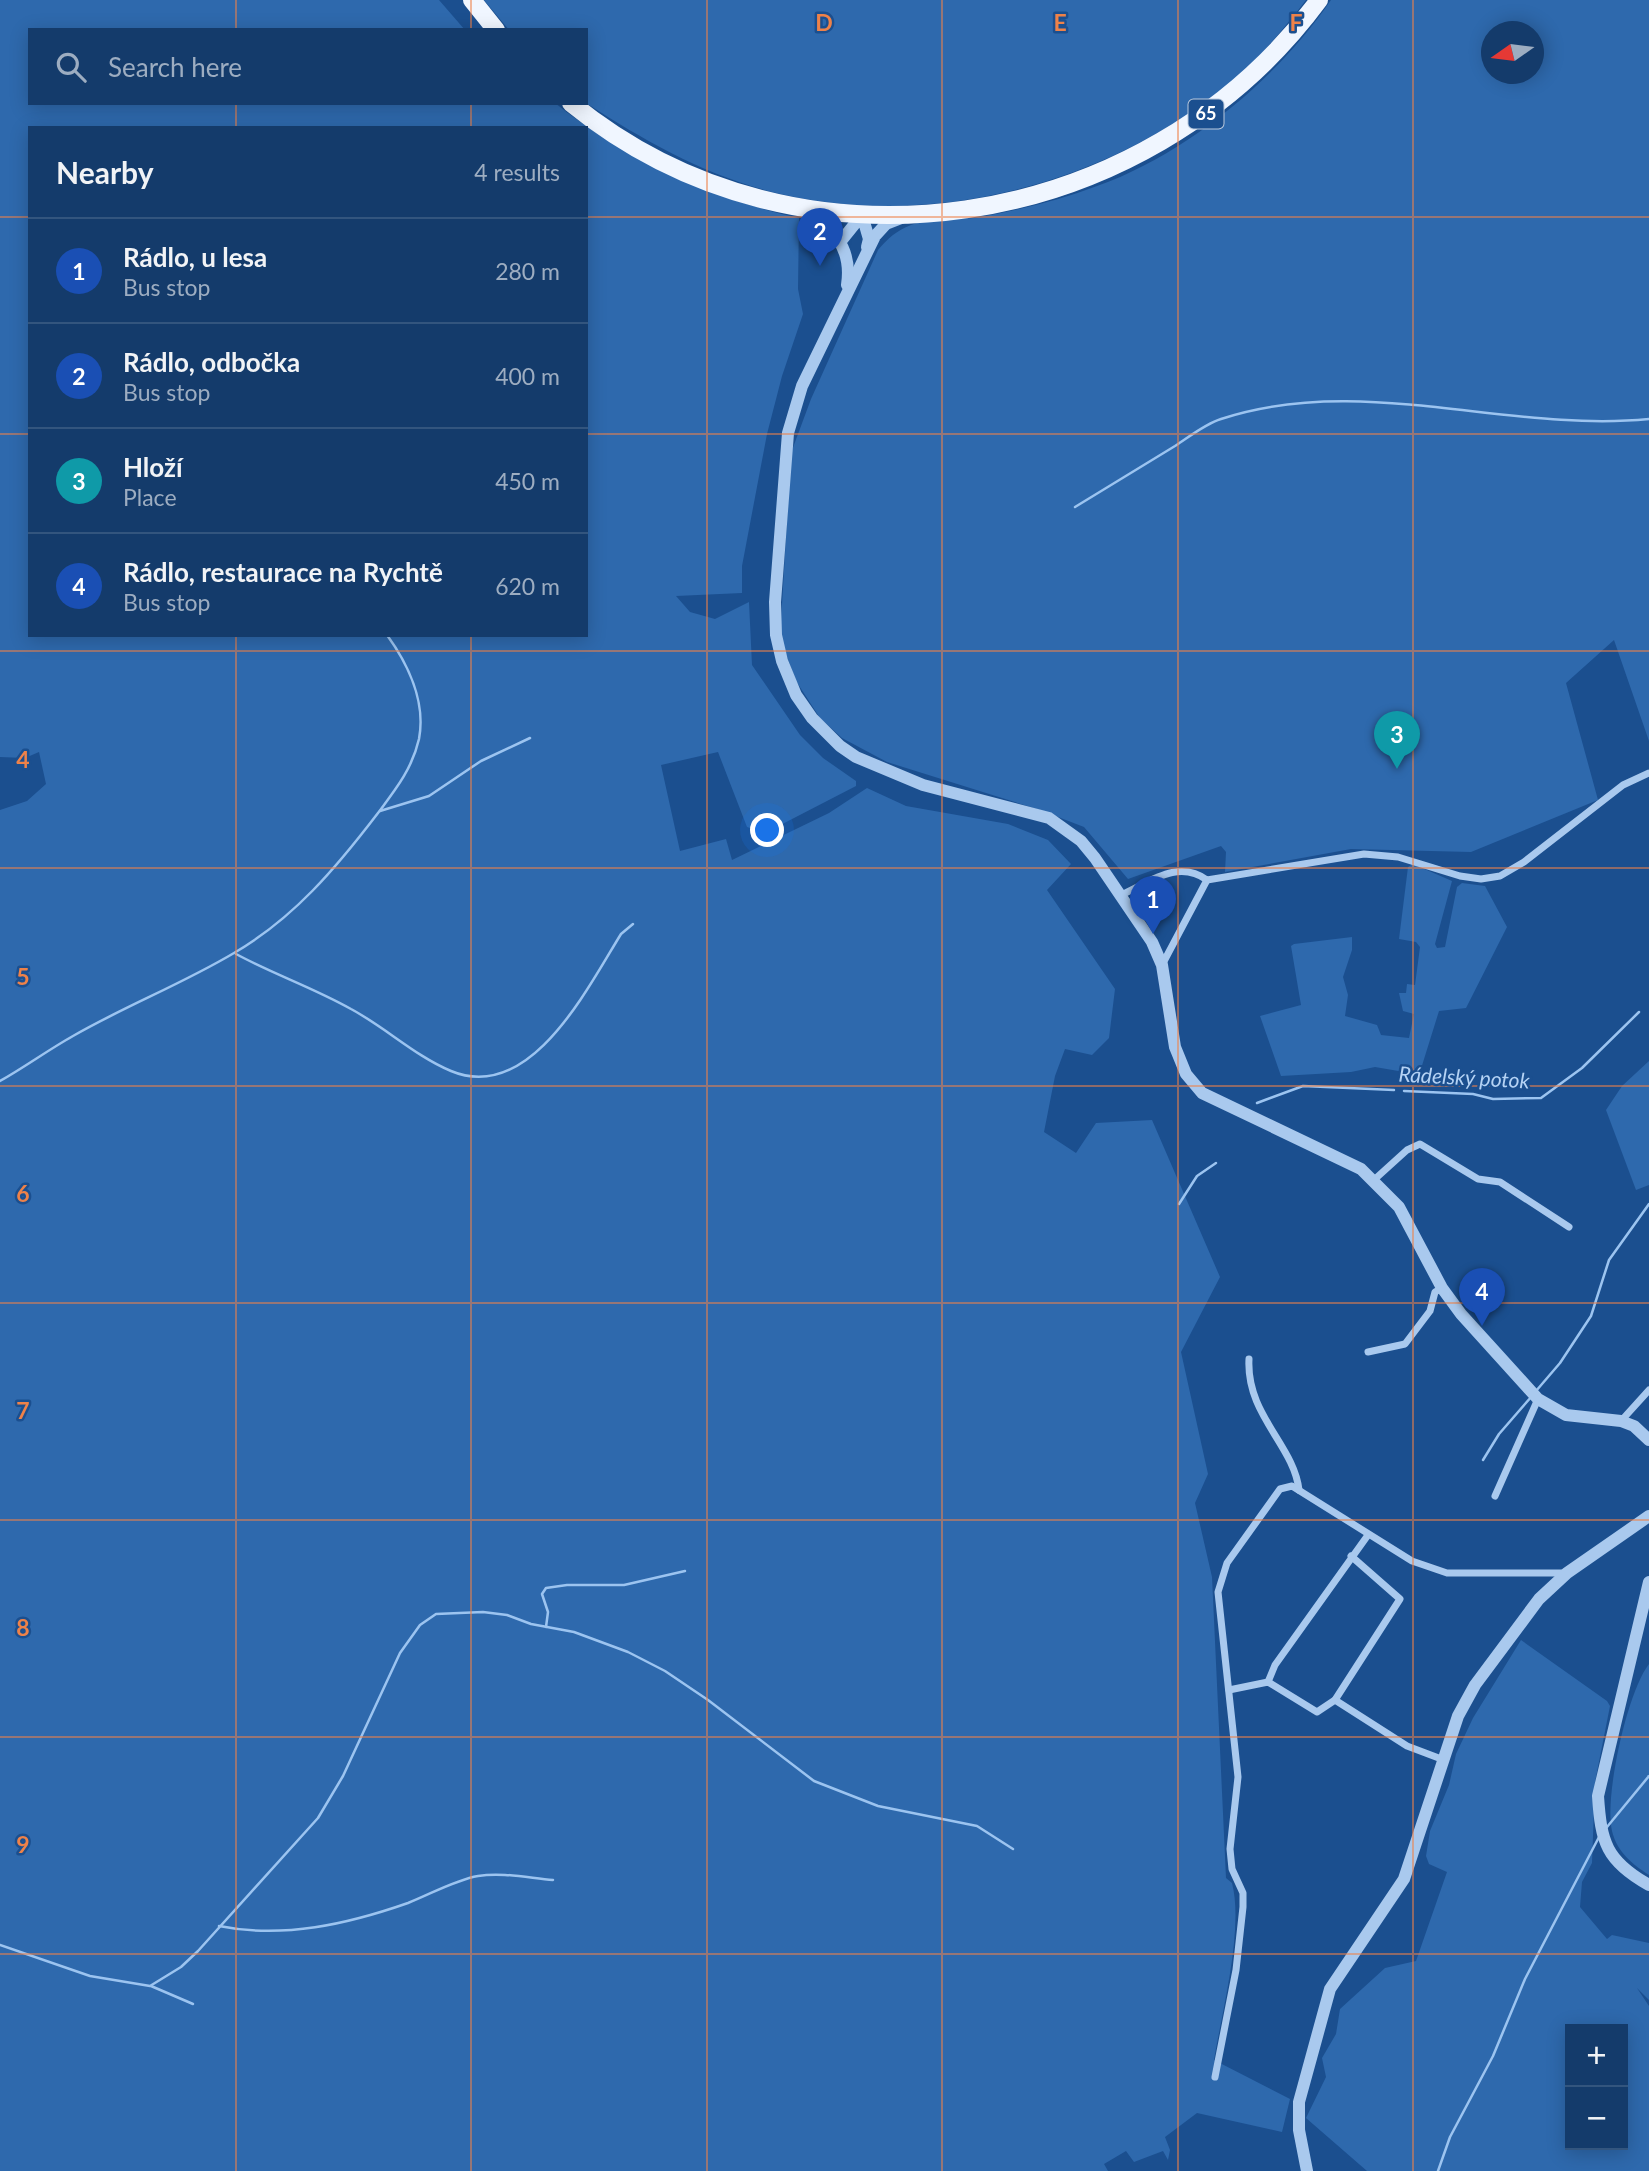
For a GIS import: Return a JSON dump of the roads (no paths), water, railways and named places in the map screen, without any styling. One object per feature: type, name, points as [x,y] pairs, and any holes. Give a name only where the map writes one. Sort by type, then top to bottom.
[{"type":"main road","points":[[472,0],[494,28]]},
{"type":"main road","name":"65","points":[[574,105],[609,131],[669,165],[730,190],[800,208],[862,215],[913,214],[976,208],[1095,177],[1143,154],[1195,122],[1238,89],[1289,38],[1319,0]]},
{"type":"street","points":[[800,208],[827,224],[841,241],[846,251],[849,273],[846,296]]},
{"type":"street","points":[[913,214],[881,228],[802,386],[788,433],[783,466],[775,596],[776,635],[782,661],[796,695],[823,732],[840,746],[874,766],[923,785],[1049,818],[1081,841],[1121,895],[1162,965],[1175,1047],[1192,1084],[1202,1093],[1330,1152],[1375,1179],[1399,1207],[1442,1288],[1538,1399],[1566,1415],[1620,1421],[1634,1426],[1649,1440]]},
{"type":"street","points":[[862,215],[869,239],[866,255]]},
{"type":"street","points":[[841,241],[862,215]]},
{"type":"street","points":[[1121,895],[1175,870],[1197,872],[1207,880],[1364,853],[1398,857],[1460,876],[1481,879],[1500,876],[1524,862],[1623,785],[1649,774]]},
{"type":"street","points":[[1162,965],[1207,880]]},
{"type":"street","points":[[1375,1179],[1407,1150],[1420,1144],[1478,1180],[1500,1182],[1569,1227]]},
{"type":"street","points":[[1368,1352],[1405,1345],[1430,1311],[1435,1293],[1442,1288]]},
{"type":"street","points":[[1249,1359],[1248,1373],[1254,1395],[1268,1427],[1298,1476],[1299,1490]]},
{"type":"street","points":[[1620,1421],[1649,1390]]},
{"type":"street","points":[[1495,1496],[1538,1399]]},
{"type":"street","points":[[1215,2077],[1234,1982],[1243,1907],[1230,1849],[1238,1777],[1218,1592],[1227,1563],[1280,1489],[1292,1486],[1412,1560],[1447,1573],[1567,1573]]},
{"type":"street","points":[[1307,2171],[1299,2130],[1299,2102],[1330,1989],[1404,1879],[1458,1716],[1475,1685],[1539,1599],[1567,1573],[1649,1517]]},
{"type":"street","points":[[1268,1682],[1275,1665],[1368,1535]]},
{"type":"street","points":[[1229,1690],[1268,1682],[1317,1712],[1335,1700],[1399,1599],[1352,1556]]},
{"type":"street","points":[[1649,1582],[1598,1796],[1601,1831],[1612,1857],[1649,1885]]},
{"type":"street","points":[[1335,1700],[1407,1746],[1444,1760]]},
{"type":"waterway","points":[[1075,507],[1209,424],[1274,406],[1381,402],[1542,418],[1596,421],[1649,419]]},
{"type":"waterway","points":[[0,1081],[93,1025],[234,953],[295,908],[330,872],[397,787],[408,769],[419,739],[420,711],[414,684],[388,637]]},
{"type":"waterway","points":[[380,811],[429,796],[481,761],[530,738]]},
{"type":"waterway","points":[[236,954],[351,1009],[438,1065],[451,1071],[480,1077],[506,1071],[531,1057],[553,1036],[573,1010],[621,934],[633,924]]},
{"type":"waterway","name":"Rádelský potok","points":[[1404,1091],[1473,1094],[1493,1099],[1541,1098],[1582,1068],[1639,1012]]},
{"type":"waterway","name":"Rádelský potok","points":[[1257,1103],[1303,1086],[1394,1090]]},
{"type":"waterway","name":"Rádelský potok","points":[[1179,1204],[1197,1176],[1216,1163]]},
{"type":"waterway","points":[[1536,1391],[1560,1363],[1591,1316],[1609,1260],[1649,1204]]},
{"type":"waterway","points":[[1483,1460],[1499,1434],[1532,1396]]},
{"type":"waterway","points":[[546,1627],[548,1612],[542,1594],[546,1588],[567,1585],[624,1585],[685,1571]]},
{"type":"waterway","points":[[0,1945],[90,1976],[150,1986],[181,1967],[318,1818],[343,1776],[400,1653],[420,1625],[436,1614],[483,1612],[507,1615],[531,1624],[574,1632],[628,1652],[665,1671],[708,1700],[814,1781],[878,1806],[977,1826],[1013,1849]]},
{"type":"waterway","points":[[1607,1827],[1649,1776]]},
{"type":"waterway","points":[[1438,2171],[1450,2137],[1493,2056],[1525,1979],[1599,1837]]},
{"type":"waterway","points":[[219,1926],[267,1931],[339,1923],[385,1911],[478,1876],[506,1875],[553,1880]]},
{"type":"waterway","points":[[151,1986],[193,2004]]},
{"type":"place","name":"Rádlo, odbočka","points":[[820,266]]},
{"type":"place","name":"Hloží","points":[[1397,769]]},
{"type":"place","name":"Rádlo, u lesa","points":[[1153,934]]},
{"type":"place","name":"Rádlo, restaurace na Rychtě","points":[[1482,1326]]}]
